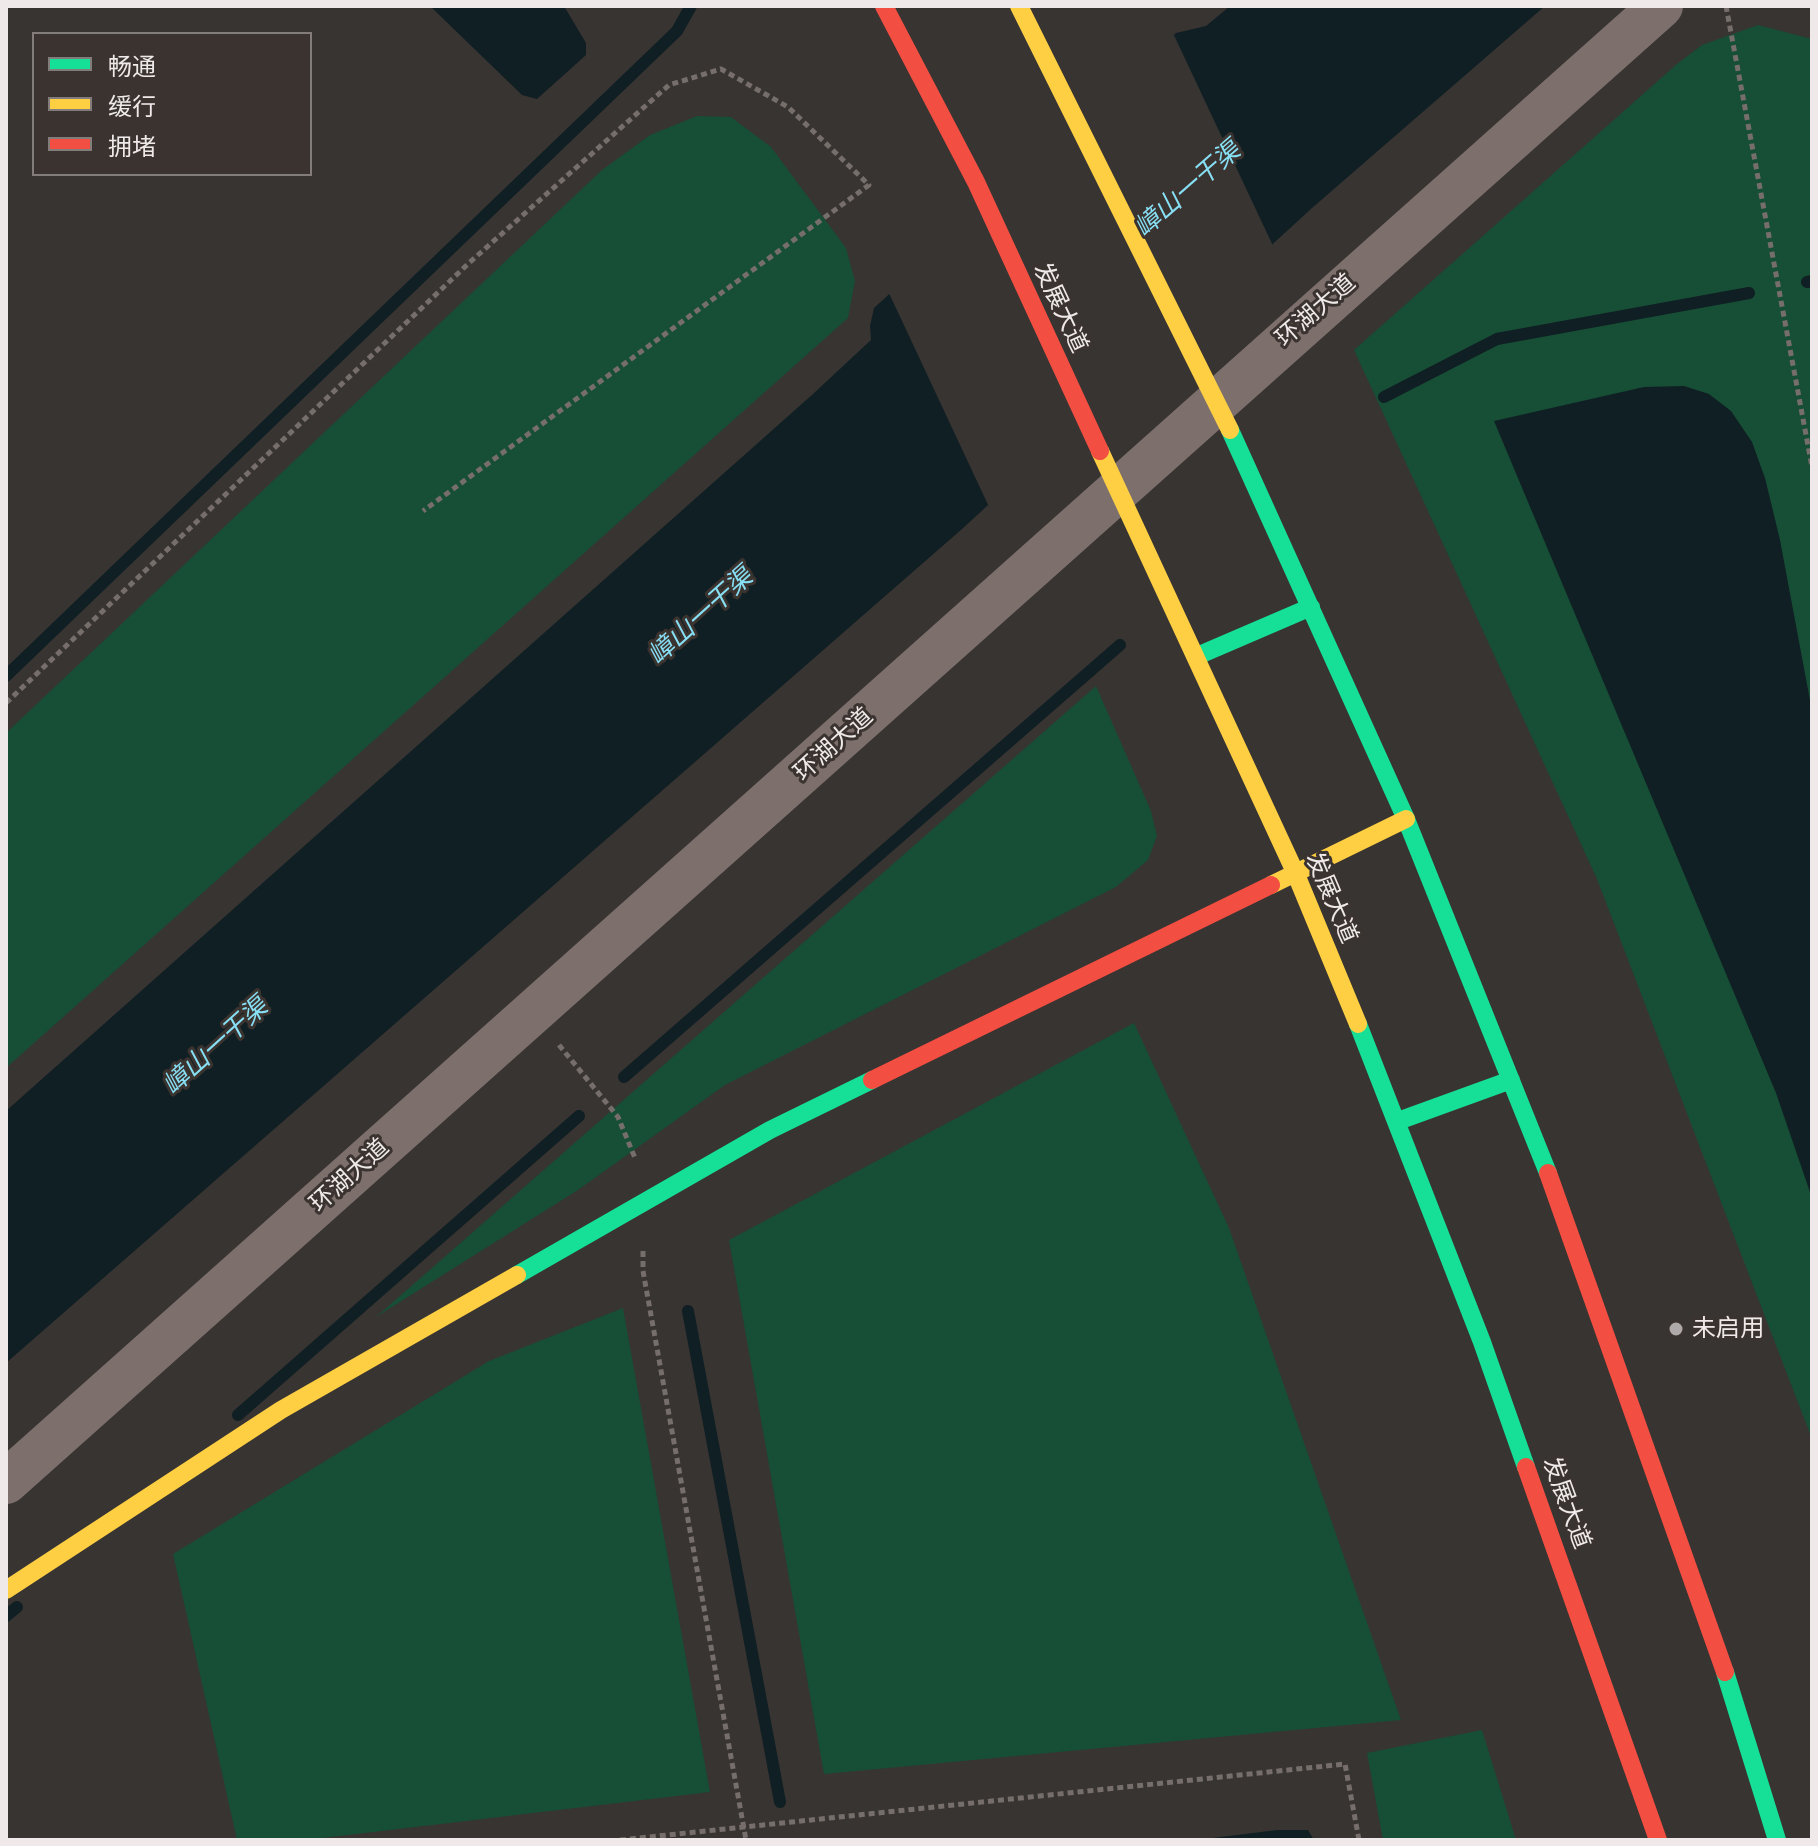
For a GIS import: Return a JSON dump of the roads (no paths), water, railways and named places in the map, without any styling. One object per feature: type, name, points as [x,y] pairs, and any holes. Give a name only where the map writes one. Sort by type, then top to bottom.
[{"type":"main road","name":"发展大道","points":[[884,6],[976,182],[1295,872],[1398,1121],[1534,1483],[1658,1840]]},
{"type":"main road","points":[[1019,6],[1207,383],[1406,819],[1546,1168],[1737,1705],[1777,1840]]},
{"type":"main road","points":[[1197,656],[1311,607]]},
{"type":"main road","points":[[6,1590],[281,1410],[770,1130],[1406,819]]},
{"type":"main road","points":[[1398,1121],[1511,1080]]},
{"type":"street","name":"环湖大道","points":[[6,1482],[533,1013],[1207,383],[1661,6]]},
{"type":"water","points":[[430,6],[564,6],[586,43],[586,55],[537,99],[522,95]]},
{"type":"water","name":"嶂山一干渠","points":[[1230,6],[1545,6],[1312,208],[962,529],[6,1363],[6,1111],[813,394],[871,340],[874,308],[1176,33],[1206,26]]},
{"type":"water","points":[[1684,386],[1709,394],[1731,411],[1752,442],[1765,478],[1780,540],[1812,711],[1812,1198],[1776,1093],[1494,421],[1644,387]]},
{"type":"water","points":[[1277,1830],[1308,1830],[1314,1840],[1197,1840]]},
{"type":"waterway","points":[[6,676],[677,31],[691,6]]},
{"type":"waterway","points":[[1807,282],[1812,281]]},
{"type":"waterway","points":[[1384,397],[1497,339],[1749,293]]},
{"type":"waterway","points":[[624,1077],[1120,645]]},
{"type":"waterway","points":[[238,1415],[579,1116]]},
{"type":"waterway","points":[[688,1311],[780,1802]]},
{"type":"waterway","points":[[6,1616],[17,1607]]},
{"type":"place","name":"未启用","points":[[1676,1329]]}]
